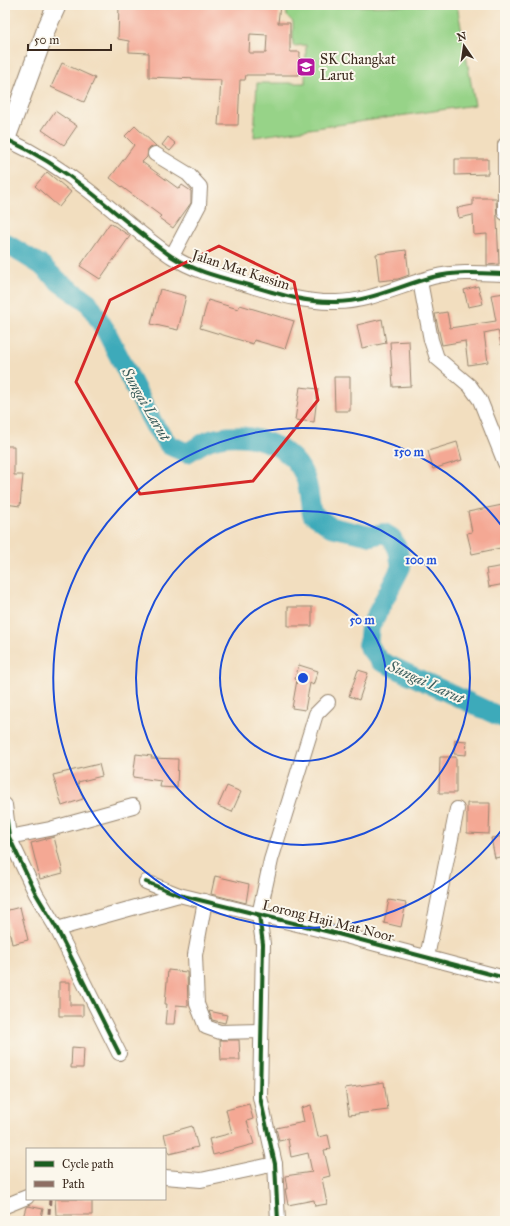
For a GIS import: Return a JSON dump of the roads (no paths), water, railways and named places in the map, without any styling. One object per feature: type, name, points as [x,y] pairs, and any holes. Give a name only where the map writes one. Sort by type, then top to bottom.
[{"type":"main road","points":[[47,27],[51,5]]},
{"type":"main road","points":[[6,140],[47,27],[57,5]]},
{"type":"street","name":"Jalan Mat Kassim","points":[[6,140],[87,189],[140,233],[172,256],[201,271],[290,297],[317,302],[357,300],[433,277],[468,272],[505,274]]},
{"type":"street","points":[[505,145],[505,213]]},
{"type":"street","points":[[155,154],[188,174],[200,187],[198,205],[172,256]]},
{"type":"street","points":[[420,281],[431,340],[437,358],[470,386],[480,400],[505,463]]},
{"type":"street","points":[[278,1221],[275,1164],[260,1097],[260,1031],[263,944],[259,915],[271,860],[316,714],[328,702]]},
{"type":"street","points":[[5,805],[9,837],[36,894],[57,929],[118,1053]]},
{"type":"street","points":[[9,837],[50,829],[133,806]]},
{"type":"street","points":[[427,957],[457,809]]},
{"type":"street","name":"Lorong Haji Mat Noor","points":[[146,882],[179,895],[505,978]]},
{"type":"street","points":[[57,929],[179,895]]},
{"type":"street","points":[[205,901],[195,955],[197,1004],[206,1027],[220,1032],[260,1031]]},
{"type":"street","points":[[166,1177],[201,1180],[275,1164]]},
{"type":"street","points":[[5,1206],[26,1197]]},
{"type":"waterway","name":"Sungai Larut","points":[[5,243],[41,265],[59,282],[88,302],[106,331],[154,425],[169,445],[187,453],[208,441],[221,437],[235,436],[249,437],[276,446],[288,454],[304,475],[312,514],[331,527],[371,536],[384,533],[392,538],[398,550],[401,567],[370,627],[368,646],[380,661],[505,719]]},
{"type":"place","name":"SK Changkat Larut","points":[[306,67]]}]
